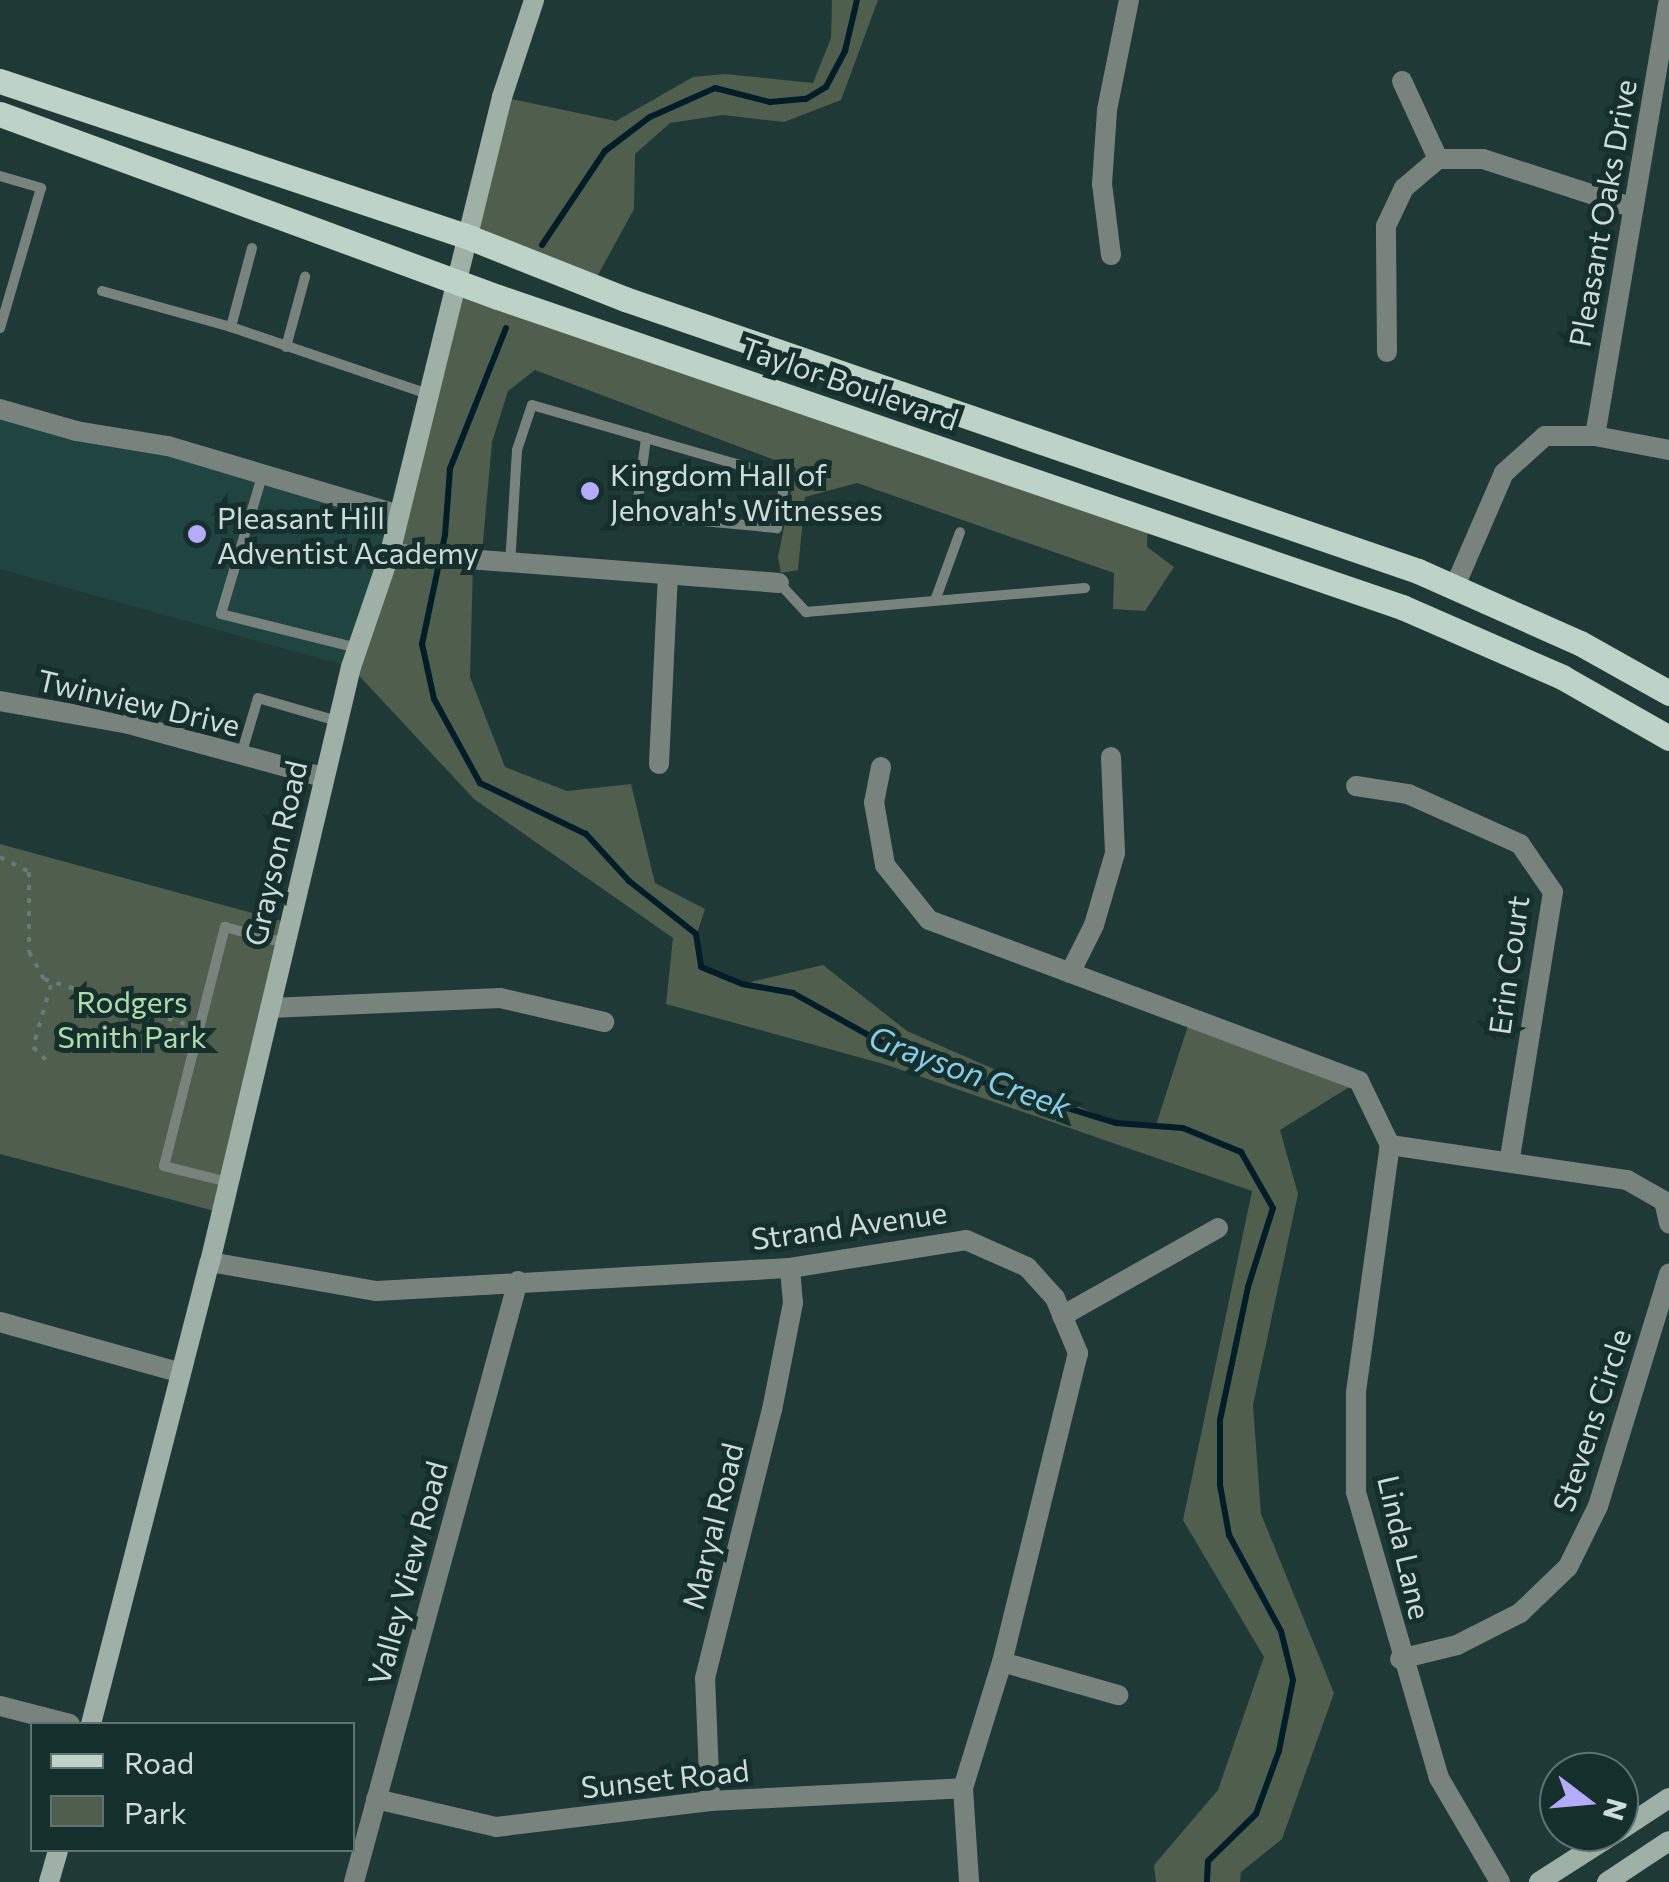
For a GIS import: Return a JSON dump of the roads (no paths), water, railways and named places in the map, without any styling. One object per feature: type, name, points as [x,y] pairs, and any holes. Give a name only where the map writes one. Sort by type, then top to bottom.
[{"type":"main road","name":"Taylor Boulevard","points":[[0,81],[471,238],[624,299],[1455,586],[1580,642],[1669,693]]},
{"type":"main road","name":"Taylor Boulevard","points":[[0,114],[458,282],[1402,607],[1562,677],[1669,738]]},
{"type":"street","name":"Grayson Road","points":[[92,1722],[210,1262],[337,721],[390,553],[471,238],[502,97],[534,0]]},
{"type":"street","points":[[1111,255],[1102,184],[1106,110],[1129,0]]},
{"type":"street","name":"Pleasant Oaks Drive","points":[[1595,436],[1630,207],[1669,0]]},
{"type":"street","points":[[1402,81],[1438,160]]},
{"type":"street","points":[[1387,352],[1386,226],[1404,188],[1438,160],[1483,159],[1630,207]]},
{"type":"street","points":[[0,409],[263,472],[398,515]]},
{"type":"street","points":[[1455,586],[1519,453],[1545,436],[1595,436],[1669,450]]},
{"type":"street","points":[[390,553],[473,564],[779,583]]},
{"type":"street","points":[[659,764],[668,576]]},
{"type":"street","name":"Twinview Drive","points":[[0,701],[128,724],[324,777]]},
{"type":"street","points":[[1070,973],[1094,925],[1115,853],[1111,757]]},
{"type":"street","points":[[880,767],[874,802],[885,865],[929,920],[1359,1081],[1390,1145],[1510,1158],[1627,1180],[1664,1201],[1669,1224]]},
{"type":"street","name":"Erin Court","points":[[1356,786],[1408,794],[1520,844],[1553,892],[1510,1158]]},
{"type":"street","points":[[270,1008],[500,998],[604,1022]]},
{"type":"street","name":"Linda Lane","points":[[1390,1145],[1356,1392],[1356,1492],[1400,1658],[1439,1778],[1500,1882]]},
{"type":"street","points":[[1062,1316],[1218,1228]]},
{"type":"street","name":"Strand Avenue","points":[[210,1262],[377,1291],[790,1268],[966,1240],[1027,1267],[1062,1316],[1078,1353],[1002,1662],[963,1788],[970,1882]]},
{"type":"street","name":"Maryal Road","points":[[710,1801],[705,1678],[772,1410],[793,1303],[790,1268]]},
{"type":"street","name":"Stevens Circle","points":[[1400,1658],[1457,1645],[1520,1613],[1568,1567],[1598,1506],[1669,1274]]},
{"type":"street","name":"Valley View Road","points":[[354,1882],[518,1281]]},
{"type":"street","points":[[0,1322],[181,1373]]},
{"type":"street","points":[[1002,1662],[1118,1694]]},
{"type":"street","points":[[0,1706],[62,1722]]},
{"type":"street","name":"Sunset Road","points":[[376,1799],[496,1827],[710,1801],[963,1788]]},
{"type":"street","points":[[1639,1817],[1669,1798]]},
{"type":"street","points":[[1607,1882],[1669,1840]]},
{"type":"street","points":[[49,1882],[57,1852]]},
{"type":"street","points":[[1539,1882],[1585,1852]]},
{"type":"lane","points":[[0,176],[40,188],[0,328]]},
{"type":"lane","points":[[231,327],[252,248]]},
{"type":"lane","points":[[286,348],[305,276]]},
{"type":"lane","points":[[102,291],[231,327],[428,394]]},
{"type":"lane","points":[[510,566],[517,450],[532,405],[771,474],[784,486],[777,528],[636,515],[646,438]]},
{"type":"lane","points":[[263,472],[221,614],[357,648]]},
{"type":"lane","points":[[936,598],[960,532]]},
{"type":"lane","points":[[779,583],[806,612],[1084,588]]},
{"type":"lane","points":[[240,755],[258,698],[337,721]]},
{"type":"lane","points":[[229,1182],[164,1166],[225,928],[285,943]]},
{"type":"waterway","name":"Grayson Creek","points":[[542,245],[605,151],[650,117],[715,88],[770,102],[806,99],[826,87],[845,51],[857,0]]},
{"type":"waterway","name":"Grayson Creek","points":[[506,328],[450,469],[445,535],[422,644],[434,699],[480,783],[586,834],[629,881],[696,934],[701,967],[742,984],[793,993],[886,1045],[973,1079],[1116,1123],[1183,1128],[1241,1152],[1273,1208],[1248,1287],[1220,1420],[1220,1485],[1229,1535],[1281,1631],[1293,1680],[1279,1751],[1256,1814],[1208,1861],[1207,1882]]},
{"type":"place","name":"Kingdom Hall of Jehovah's Witnesses","points":[[590,491]]},
{"type":"place","name":"Pleasant Hill Adventist Academy","points":[[197,534]]},
{"type":"park label","name":"Rodgers Smith Park","points":[[132,1018]]}]
